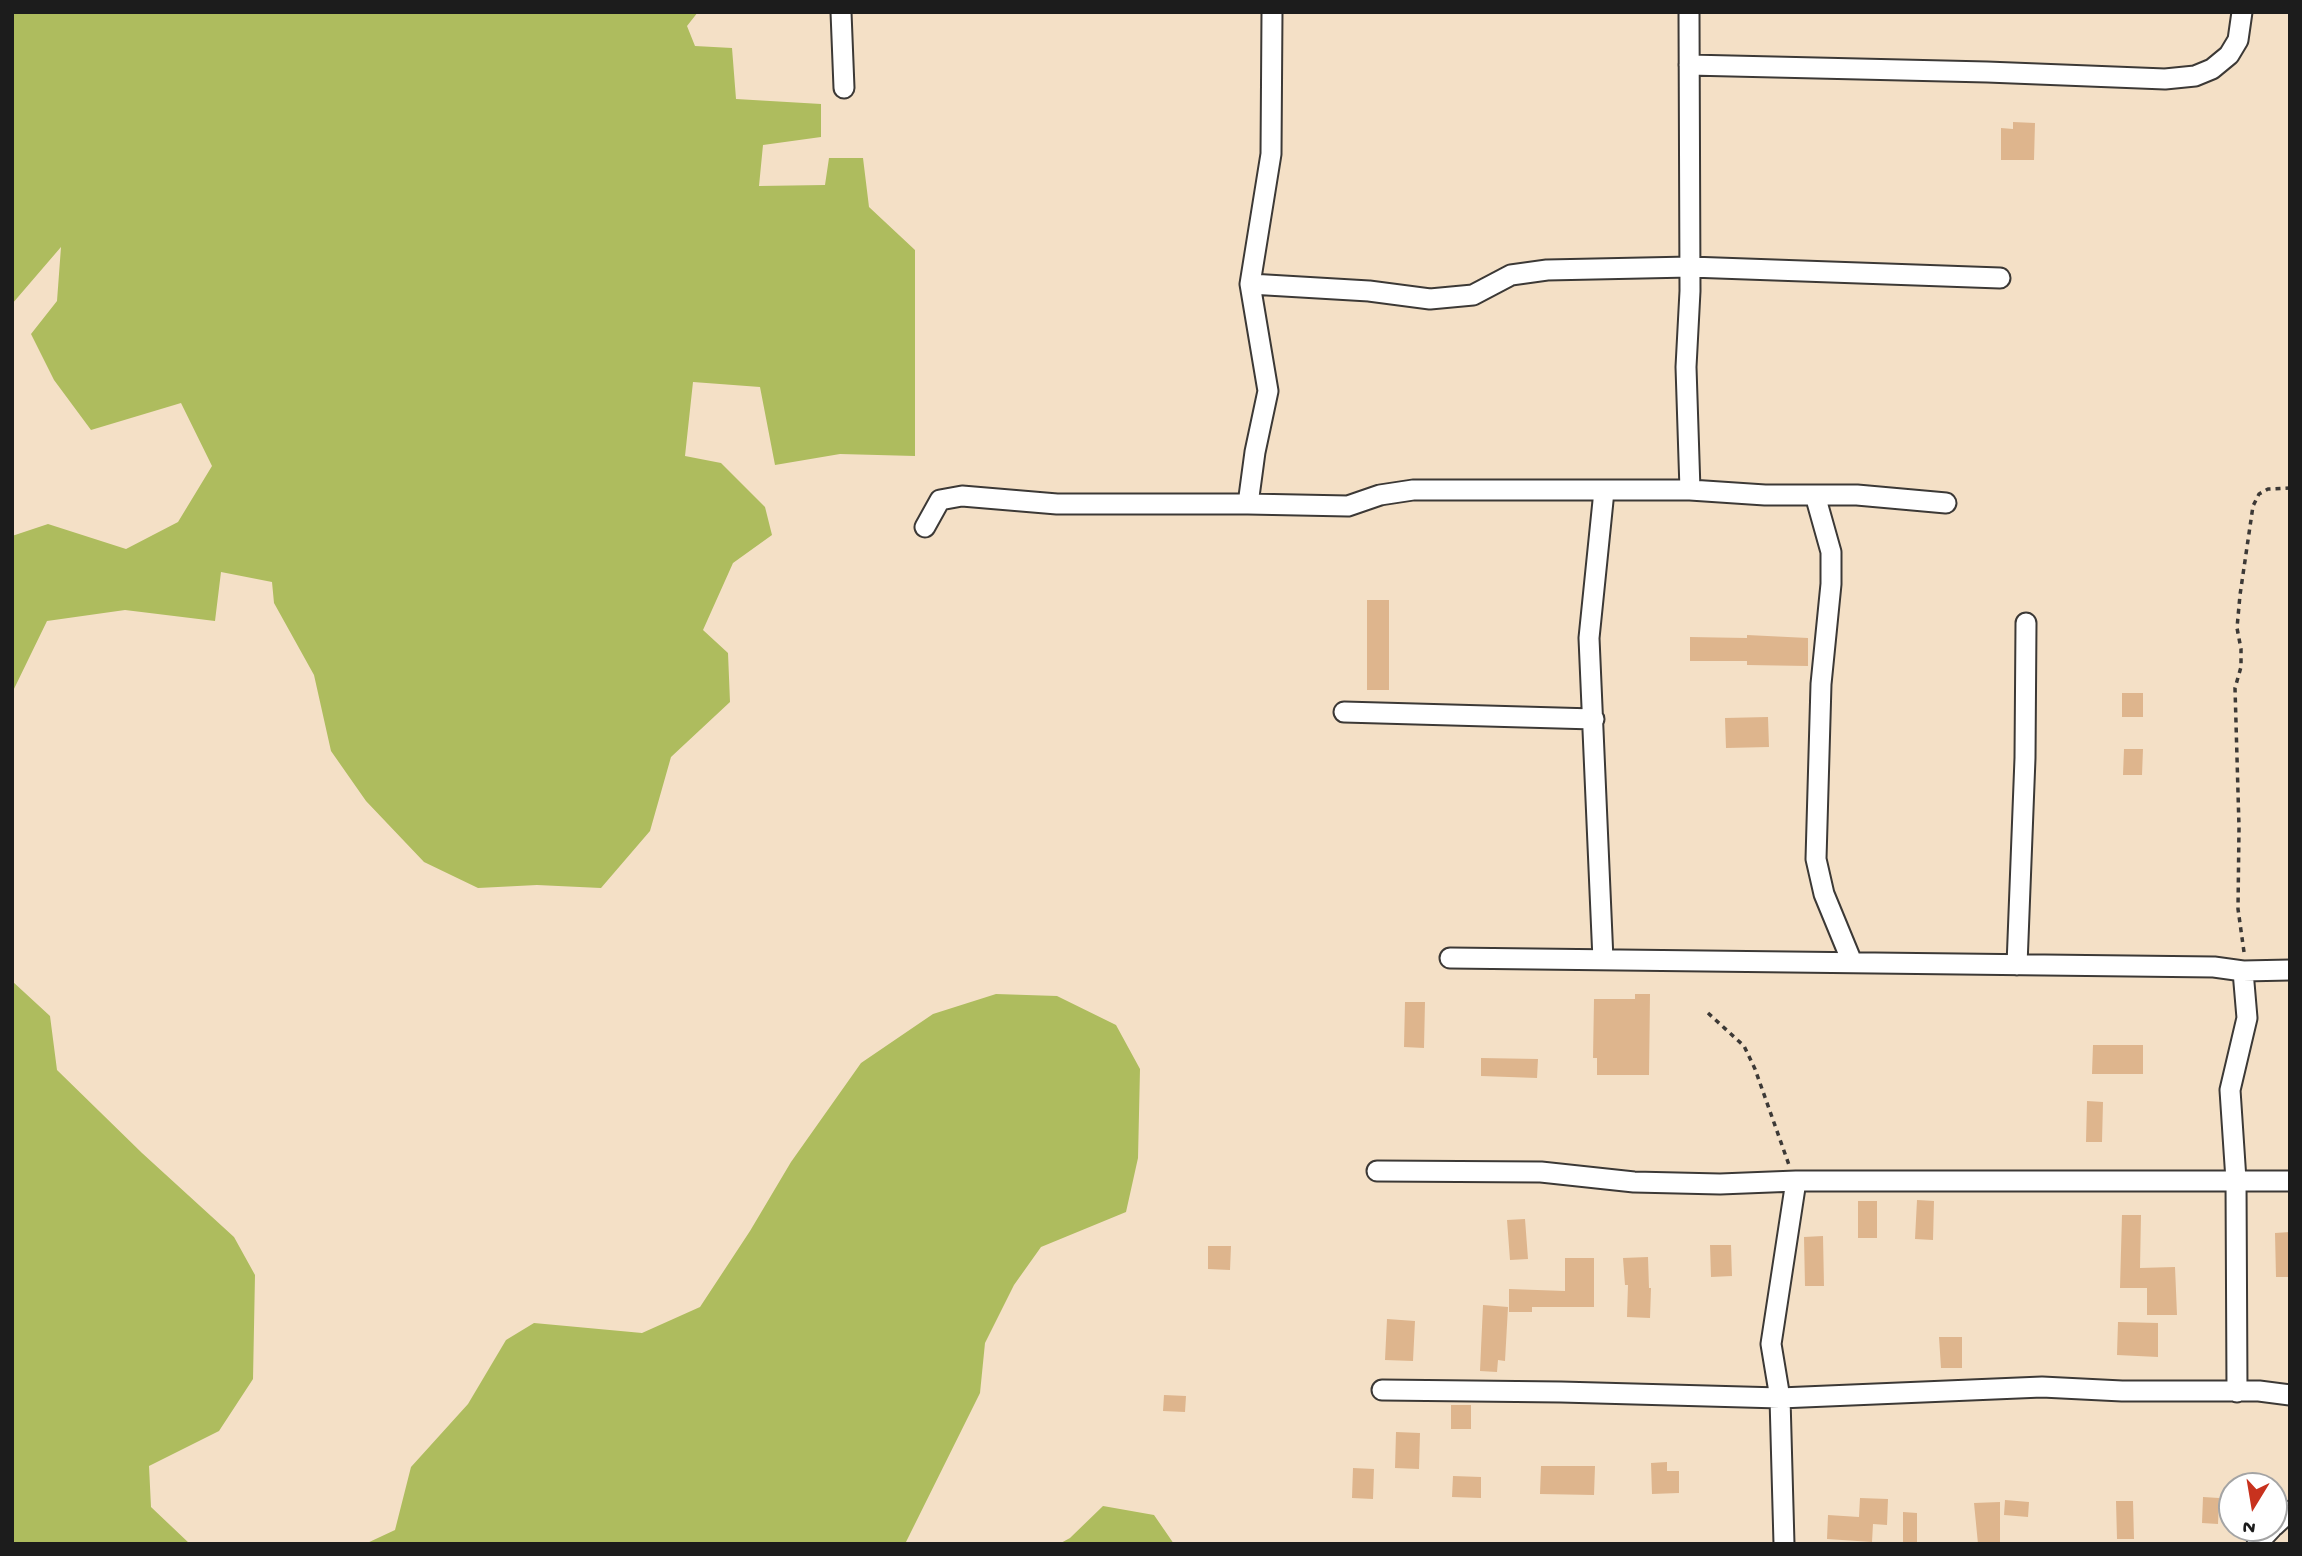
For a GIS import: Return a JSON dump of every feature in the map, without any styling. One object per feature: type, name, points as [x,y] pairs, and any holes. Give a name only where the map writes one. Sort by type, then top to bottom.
[{"type":"street","points":[[841,12],[844,89]]},
{"type":"street","points":[[1248,504],[1253,461],[1268,391],[1250,284],[1271,154],[1272,12]]},
{"type":"street","points":[[1689,12],[1690,267],[1686,367],[1690,490]]},
{"type":"street","points":[[1689,65],[2165,79],[2195,76],[2212,69],[2229,55],[2238,40],[2242,12]]},
{"type":"street","points":[[1250,284],[1369,291],[1430,299],[1473,295],[1511,275],[1547,270],[1690,267],[2000,278]]},
{"type":"street","points":[[925,527],[940,500],[962,496],[1057,504],[1348,506],[1380,495],[1413,490],[1690,490],[1765,495],[1857,495],[1946,503]]},
{"type":"street","points":[[1603,960],[1590,638],[1604,491]]},
{"type":"street","points":[[1815,495],[1831,552],[1831,584],[1821,684],[1816,859],[1824,894],[1852,962]]},
{"type":"street","points":[[2017,965],[2025,758],[2026,623]]},
{"type":"street","points":[[1344,712],[1594,719]]},
{"type":"street","points":[[1450,958],[2290,970]]},
{"type":"street","points":[[2237,1392],[2236,1180],[2230,1090],[2247,1018],[2243,971]]},
{"type":"street","points":[[1377,1171],[1541,1172],[1634,1182],[1720,1184],[1796,1181],[2290,1181]]},
{"type":"street","points":[[1784,1544],[1780,1398],[1772,1355],[1773,1326],[1796,1181]]},
{"type":"street","points":[[1382,1390],[1780,1398],[2042,1387],[2122,1391],[2259,1391],[2290,1395]]},
{"type":"path","points":[[2243,971],[2245,954],[2238,909],[2239,827],[2235,688],[2241,667],[2241,649],[2236,628],[2239,595],[2253,506],[2259,494],[2269,489],[2290,488]]},
{"type":"path","points":[[1707,1013],[1744,1046],[1796,1181]]},
{"type":"green space","points":[[12,12],[698,12],[687,26],[695,46],[732,48],[736,99],[821,104],[821,137],[763,145],[759,186],[825,185],[829,158],[863,158],[869,207],[915,250],[915,456],[840,454],[775,465],[760,387],[693,382],[685,456],[721,463],[765,507],[772,535],[733,563],[703,630],[728,653],[730,702],[671,757],[650,831],[601,888],[537,885],[478,888],[424,862],[366,801],[331,751],[314,675],[274,603],[272,582],[221,572],[215,621],[125,610],[47,621],[12,693],[12,536],[48,524],[126,549],[178,522],[212,466],[181,403],[91,430],[54,380],[31,334],[57,301],[61,247],[12,304]]},
{"type":"green space","points":[[12,981],[50,1016],[57,1070],[234,1237],[255,1275],[253,1379],[219,1431],[149,1466],[151,1507],[190,1544],[12,1544]]},
{"type":"green space","points":[[996,994],[1057,996],[1116,1025],[1140,1069],[1138,1158],[1126,1212],[1041,1247],[1014,1285],[985,1343],[980,1393],[905,1544],[365,1544],[395,1530],[411,1467],[468,1404],[506,1340],[534,1323],[642,1333],[700,1307],[791,1162],[861,1063],[933,1014]]},
{"type":"green space","points":[[1103,1506],[1154,1515],[1174,1544],[1059,1544],[1070,1538]]},
{"type":"building","points":[[2013,122],[2035,123],[2034,160],[2001,160],[2001,128],[2013,129]]},
{"type":"building","points":[[1367,600],[1389,600],[1389,690],[1367,690]]},
{"type":"building","points":[[1747,635],[1808,638],[1808,666],[1747,665],[1747,661],[1690,661],[1690,637],[1747,638]]},
{"type":"building","points":[[2122,693],[2143,693],[2143,717],[2122,717]]},
{"type":"building","points":[[1768,717],[1769,747],[1726,748],[1725,718]]},
{"type":"building","points":[[2124,749],[2143,749],[2142,775],[2123,775]]},
{"type":"building","points":[[1635,994],[1650,994],[1649,1075],[1597,1075],[1597,1058],[1593,1058],[1594,999],[1635,999]]},
{"type":"building","points":[[1405,1002],[1425,1002],[1424,1048],[1404,1047]]},
{"type":"building","points":[[2093,1045],[2143,1045],[2143,1074],[2092,1074]]},
{"type":"building","points":[[1481,1058],[1538,1059],[1537,1078],[1481,1076]]},
{"type":"building","points":[[2087,1101],[2103,1102],[2102,1142],[2086,1142]]},
{"type":"building","points":[[1917,1200],[1934,1201],[1933,1240],[1915,1239]]},
{"type":"building","points":[[1858,1201],[1877,1201],[1877,1238],[1858,1238]]},
{"type":"building","points":[[2122,1215],[2141,1215],[2140,1268],[2175,1267],[2177,1315],[2147,1315],[2147,1288],[2120,1288]]},
{"type":"building","points":[[1525,1219],[1528,1259],[1510,1260],[1507,1220]]},
{"type":"building","points":[[2290,1232],[2290,1277],[2276,1277],[2275,1233]]},
{"type":"building","points":[[1823,1236],[1824,1286],[1805,1286],[1804,1237]]},
{"type":"building","points":[[1710,1245],[1731,1245],[1732,1276],[1711,1277]]},
{"type":"building","points":[[1208,1246],[1231,1246],[1230,1270],[1208,1269]]},
{"type":"building","points":[[1648,1257],[1650,1318],[1627,1317],[1628,1285],[1625,1285],[1623,1258]]},
{"type":"building","points":[[1565,1258],[1594,1258],[1594,1307],[1532,1307],[1532,1312],[1509,1312],[1509,1289],[1565,1291]]},
{"type":"building","points":[[1483,1305],[1508,1307],[1505,1361],[1498,1360],[1497,1372],[1480,1371]]},
{"type":"building","points":[[1387,1319],[1415,1321],[1413,1361],[1385,1360]]},
{"type":"building","points":[[2118,1322],[2158,1323],[2158,1357],[2117,1355]]},
{"type":"building","points":[[1939,1337],[1962,1337],[1962,1368],[1941,1368]]},
{"type":"building","points":[[1164,1395],[1186,1396],[1185,1412],[1163,1411]]},
{"type":"building","points":[[1451,1405],[1471,1405],[1471,1429],[1451,1429]]},
{"type":"building","points":[[1396,1432],[1420,1433],[1419,1469],[1395,1468]]},
{"type":"building","points":[[1667,1462],[1667,1471],[1679,1471],[1679,1493],[1652,1494],[1651,1463]]},
{"type":"building","points":[[1541,1466],[1595,1466],[1594,1495],[1540,1494]]},
{"type":"building","points":[[1353,1468],[1374,1469],[1373,1499],[1352,1498]]},
{"type":"building","points":[[1453,1476],[1481,1477],[1481,1498],[1452,1497]]},
{"type":"building","points":[[2203,1497],[2218,1498],[2218,1524],[2202,1523]]},
{"type":"building","points":[[1860,1498],[1888,1499],[1887,1525],[1873,1524],[1872,1542],[1827,1539],[1828,1515],[1859,1517]]},
{"type":"building","points":[[2005,1500],[2029,1502],[2028,1517],[2004,1515]]},
{"type":"building","points":[[2116,1501],[2133,1501],[2134,1539],[2117,1539]]},
{"type":"building","points":[[2000,1502],[2000,1544],[1978,1544],[1974,1503]]},
{"type":"building","points":[[1903,1512],[1917,1513],[1917,1544],[1903,1544]]}]
